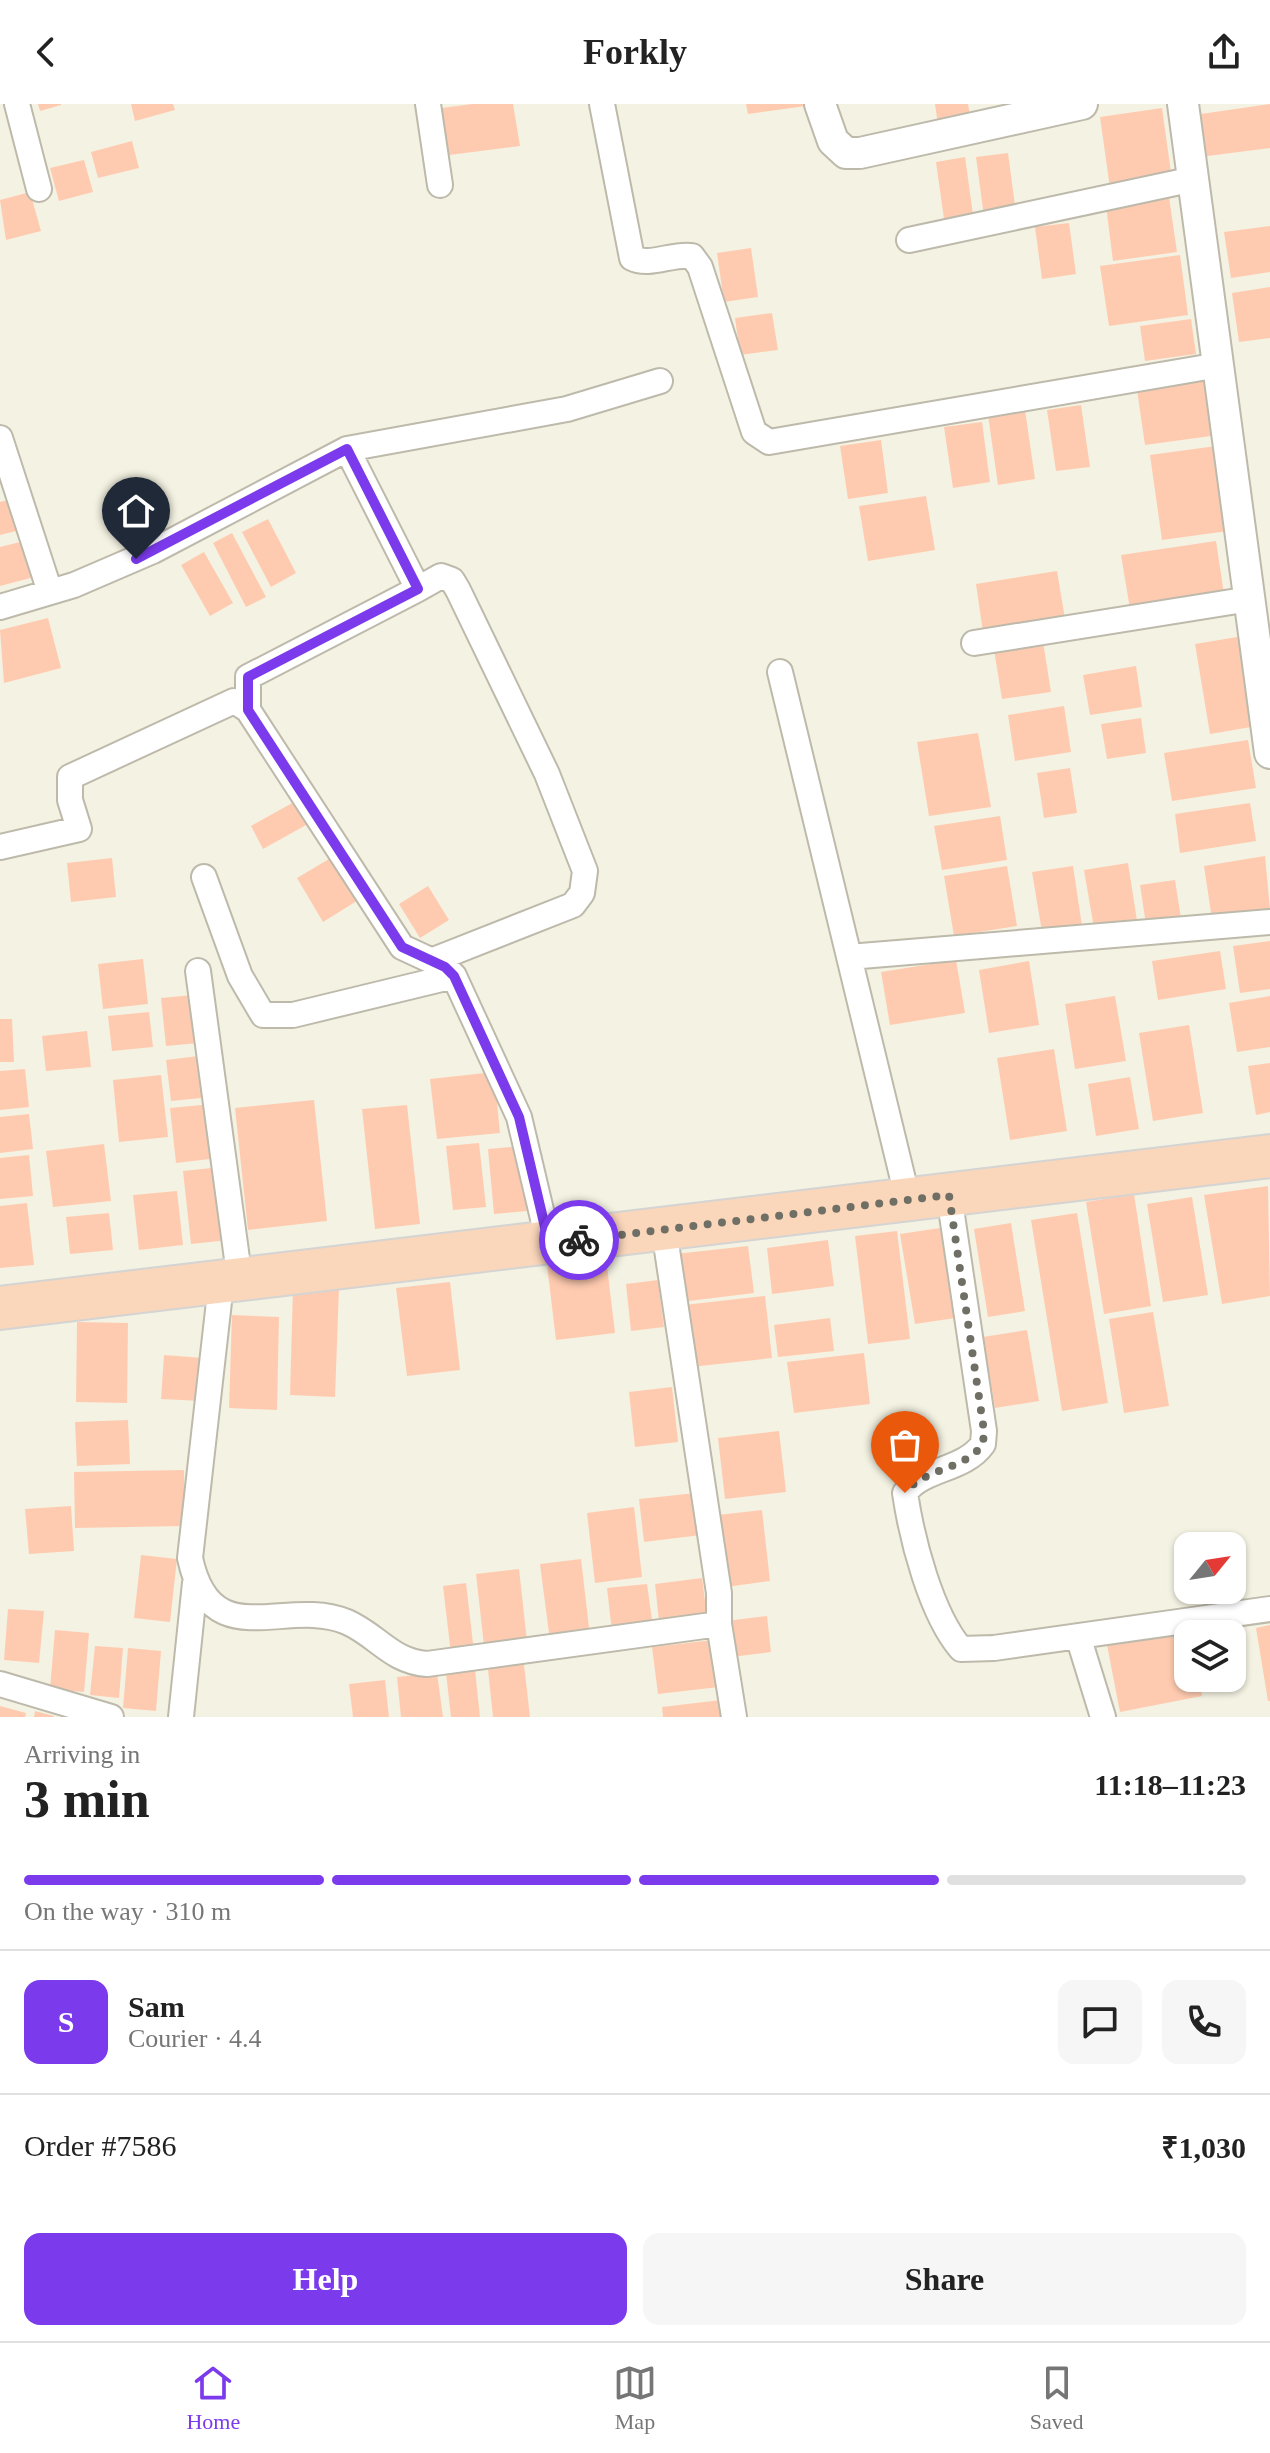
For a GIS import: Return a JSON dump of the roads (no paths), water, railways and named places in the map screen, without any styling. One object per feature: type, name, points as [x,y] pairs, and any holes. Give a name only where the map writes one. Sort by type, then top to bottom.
[{"type":"highway","points":[[0,1308],[230,1283],[1270,1156]]},
{"type":"street","points":[[17,104],[39,189]]},
{"type":"street","points":[[428,104],[440,185]]},
{"type":"street","points":[[602,104],[632,258],[641,262],[679,254],[692,256],[700,267],[754,432],[769,442],[1219,365]]},
{"type":"street","points":[[820,104],[833,141],[846,153],[860,153],[1082,104]]},
{"type":"street","points":[[1183,104],[1219,365],[1257,604],[1270,753]]},
{"type":"street","points":[[909,240],[1194,179]]},
{"type":"street","points":[[0,607],[50,592],[162,547],[347,449],[567,409],[660,381]]},
{"type":"street","points":[[0,438],[50,592]]},
{"type":"street","points":[[347,449],[418,589]]},
{"type":"street","points":[[248,710],[248,677],[441,576],[452,580],[547,774],[585,871],[582,893],[573,905],[431,961]]},
{"type":"street","points":[[974,643],[1257,604]]},
{"type":"street","points":[[780,672],[908,1200]]},
{"type":"street","points":[[0,847],[79,829],[70,800],[70,777],[234,701],[248,710],[402,947],[454,976],[519,1117],[549,1244]]},
{"type":"street","points":[[204,877],[240,976],[263,1015],[293,1015],[454,976]]},
{"type":"street","points":[[849,957],[1270,922]]},
{"type":"street","points":[[181,1717],[195,1583],[190,1558],[230,1283],[198,971]]},
{"type":"street","points":[[949,1195],[984,1431],[983,1444],[962,1462],[912,1484],[905,1493],[939,1615],[961,1649],[1270,1609]]},
{"type":"street","points":[[664,1230],[719,1593],[719,1624],[734,1717]]},
{"type":"street","points":[[195,1583],[210,1605],[232,1615],[258,1619],[332,1617],[350,1623],[400,1659],[413,1663],[427,1664],[719,1624]]},
{"type":"street","points":[[1078,1636],[1103,1717]]},
{"type":"street","points":[[0,1684],[111,1717]]}]
